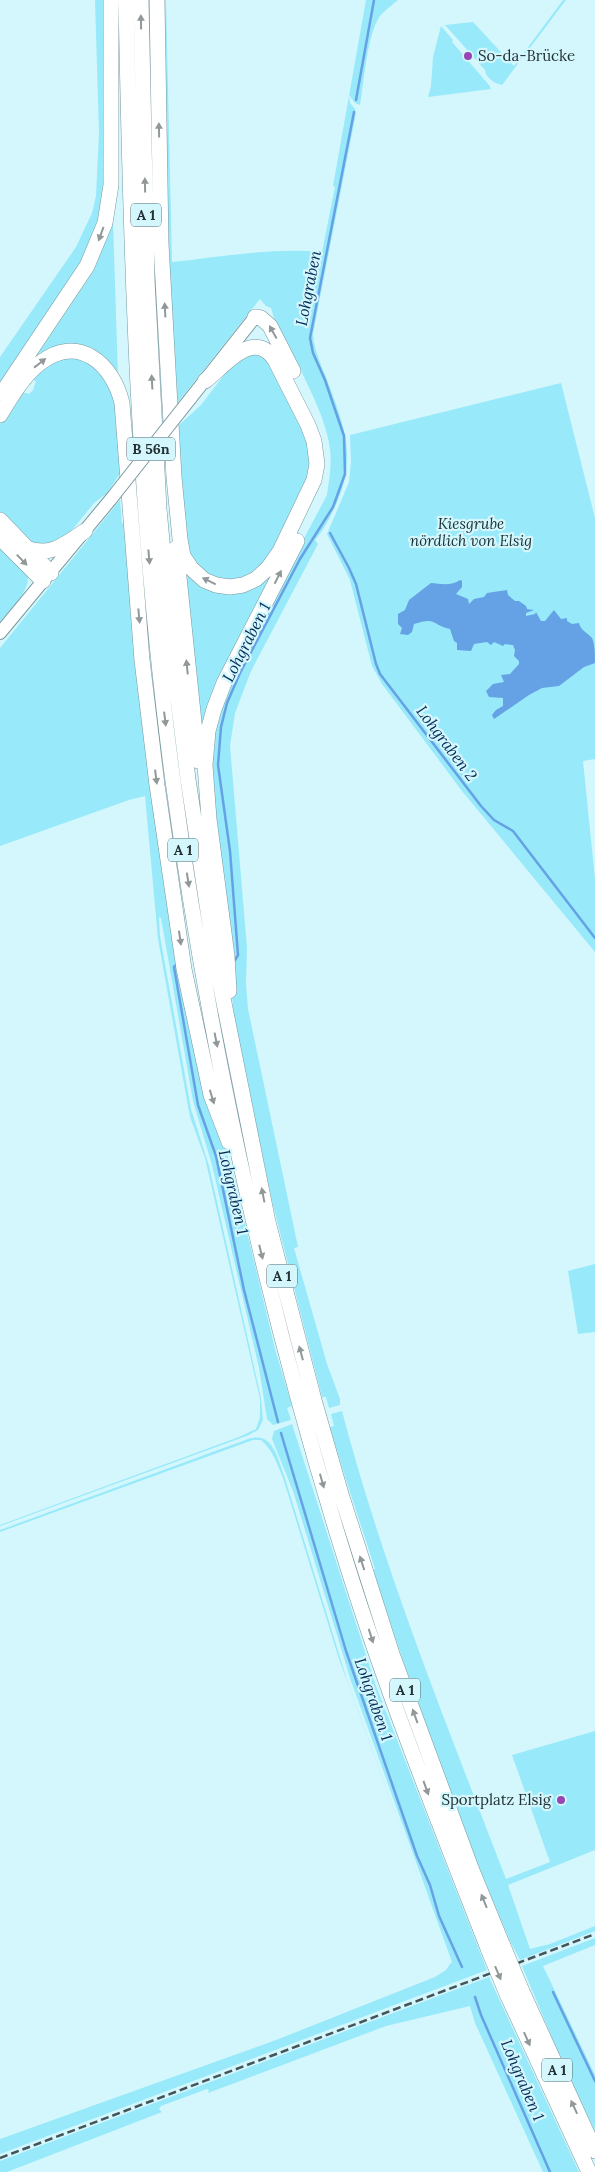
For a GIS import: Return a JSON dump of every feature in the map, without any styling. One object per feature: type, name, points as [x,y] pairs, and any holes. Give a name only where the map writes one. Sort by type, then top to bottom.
[{"type":"highway","points":[[0,396],[87,266],[102,233],[108,212],[111,185],[111,0]]},
{"type":"highway","name":"A 1","points":[[126,0],[133,280],[144,509],[158,660],[173,780],[200,955],[246,1188],[307,1402],[348,1566],[379,1660],[429,1798],[496,1949],[589,2172]]},
{"type":"highway","name":"A 1","points":[[141,0],[147,280],[159,509],[172,650],[205,903],[268,1222],[307,1402]]},
{"type":"highway","points":[[157,0],[161,244],[174,477],[176,549],[201,782],[209,819],[227,956],[230,1032]]},
{"type":"highway","points":[[112,82],[116,144],[133,280]]},
{"type":"highway","points":[[209,819],[206,753],[209,726],[216,702],[318,500],[326,472],[326,447],[318,422],[270,326],[261,318],[255,317]]},
{"type":"highway","points":[[174,477],[183,556],[191,568],[204,580],[216,585],[230,587],[250,582],[268,568],[280,551],[314,480],[317,464],[314,442],[308,425],[272,355],[261,349],[246,349],[233,356],[219,371],[205,381]]},
{"type":"highway","points":[[0,415],[32,370],[44,359],[63,352],[79,352],[99,361],[110,372],[120,392],[142,660],[157,785],[184,969],[211,1095],[246,1188]]},
{"type":"highway","points":[[0,520],[26,548],[47,577]]},
{"type":"highway","points":[[26,548],[39,552],[49,552],[85,531]]},
{"type":"highway","points":[[0,538],[47,577]]},
{"type":"highway","name":"A 1","points":[[514,1992],[595,2151]]},
{"type":"main road","name":"B 56n","points":[[0,633],[111,499],[255,317]]},
{"type":"green space","points":[[95,0],[106,0],[109,163],[96,239],[0,389],[0,357],[76,247],[92,213],[96,196],[99,133]]},
{"type":"green space","points":[[161,0],[166,0],[172,262],[265,252],[322,252],[335,187],[333,186],[349,95],[350,103],[356,113],[313,334],[317,354],[345,433],[347,462],[345,477],[333,511],[323,530],[315,540],[318,544],[251,671],[235,713],[230,746],[247,948],[246,983],[248,1009],[298,1247],[294,1248],[327,1364],[340,1399],[340,1405],[329,1408],[326,1397],[322,1397],[272,1201],[234,1016],[211,787],[212,729],[238,663],[327,495],[330,449],[322,418],[307,383],[274,318],[271,308],[266,306],[260,299],[175,406],[169,309]]},
{"type":"green space","points":[[366,0],[398,0],[380,16],[372,34],[360,105],[355,103],[349,95]]},
{"type":"green space","points":[[563,0],[566,0],[502,85],[489,78],[485,70],[445,25],[473,22],[514,66]]},
{"type":"green space","points":[[441,26],[491,89],[428,97],[431,86],[433,57]]},
{"type":"green space","points":[[113,222],[118,376],[64,349],[0,403]]},
{"type":"green space","points":[[244,354],[266,356],[310,440],[310,481],[262,569],[236,582],[205,575],[186,550],[178,426],[201,405],[230,367]]},
{"type":"green space","points":[[57,358],[84,358],[113,384],[121,472],[107,493],[94,503],[64,540],[35,547],[0,514],[0,422],[22,392],[29,394],[33,390],[36,381],[33,380],[28,385],[28,380]]},
{"type":"green space","name":"Kiesgrube nördlich von Elsig","points":[[561,383],[595,518],[595,759],[583,761],[595,879],[595,952],[462,791],[382,684],[372,666],[350,580],[327,534],[349,482],[351,461],[350,435]]},
{"type":"green space","points":[[321,440],[324,461],[317,492],[235,651],[202,745],[183,563],[227,591],[280,558]]},
{"type":"green space","points":[[120,500],[122,524],[126,520],[211,1110],[231,1165],[275,1349],[292,1406],[287,1408],[291,1420],[273,1425],[267,1419],[259,1368],[212,1165],[193,1101],[161,918],[159,917],[160,936],[191,1109],[209,1166],[261,1398],[263,1420],[258,1430],[249,1435],[0,1526],[239,1437],[256,1429],[260,1417],[260,1399],[205,1158],[190,1117],[158,939],[145,796],[0,846],[0,648]]},
{"type":"green space","points":[[0,545],[21,566],[28,579],[24,592],[0,622]]},
{"type":"green space","points":[[595,1264],[595,1332],[578,1334],[568,1271]]},
{"type":"green space","points":[[342,1411],[377,1530],[397,1589],[506,1879],[550,1862],[512,1755],[595,1731],[595,1850],[508,1885],[530,1949],[550,1944],[595,1926],[595,1931],[520,1960],[511,1943],[437,1758],[373,1570],[375,1569],[330,1427],[334,1426],[331,1414]]},
{"type":"green space","points":[[292,1424],[376,1686],[487,1970],[0,2154],[0,2139],[276,2040],[435,1977],[446,1970],[452,1962],[351,1681],[293,1491],[272,1439],[274,1431]]},
{"type":"green space","points":[[248,1439],[263,1439],[269,1442],[273,1447],[284,1475],[347,1680],[450,1964],[338,1656],[283,1478],[269,1448],[261,1440],[253,1440],[0,1532],[0,1530]]},
{"type":"green space","points":[[595,1938],[595,1945],[543,1966],[595,2075],[595,2131],[565,2069],[522,1966]]},
{"type":"green space","points":[[489,1977],[579,2172],[543,2172],[475,2023],[470,2006],[386,2026],[208,2093],[209,2090],[207,2089],[161,2106],[159,2109],[162,2112],[7,2172],[0,2172],[0,2161]]},
{"type":"shaded area","points":[[462,581],[462,587],[456,594],[468,599],[469,604],[474,599],[484,597],[487,593],[507,590],[508,595],[515,601],[519,601],[527,609],[534,610],[526,613],[526,616],[536,612],[541,621],[545,621],[554,610],[561,619],[567,618],[567,621],[572,624],[579,623],[583,630],[592,638],[595,663],[584,667],[559,686],[542,688],[529,695],[494,719],[492,715],[503,706],[503,698],[489,697],[486,691],[493,684],[504,682],[501,675],[510,674],[519,664],[519,661],[514,656],[515,650],[513,645],[505,644],[503,646],[494,642],[491,645],[487,642],[474,644],[471,651],[457,650],[457,643],[454,641],[450,629],[431,621],[414,624],[412,632],[408,635],[400,634],[402,628],[398,624],[398,614],[405,610],[409,600],[431,583],[450,584]]},
{"type":"waterway","name":"Lohgraben","points":[[356,100],[374,0]]},
{"type":"waterway","name":"Lohgraben 1","points":[[235,960],[238,955],[230,851],[218,765],[221,727],[227,703],[240,673],[300,559],[333,507],[345,474],[344,436],[325,380],[313,353],[310,338],[354,112]]},
{"type":"waterway","name":"Lohgraben 2","points":[[330,533],[356,584],[380,674],[481,806],[494,820],[513,831],[595,938]]},
{"type":"waterway","name":"Lohgraben 1","points":[[176,965],[174,967],[198,1105],[216,1156],[244,1290],[278,1422]]},
{"type":"waterway","name":"Lohgraben 1","points":[[281,1433],[346,1651],[417,1856],[430,1885],[439,1916],[462,1967]]},
{"type":"waterway","points":[[553,1992],[595,2081]]},
{"type":"waterway","name":"Lohgraben 1","points":[[475,1997],[481,2015],[550,2172]]},
{"type":"railway","points":[[0,2158],[595,1934]]},
{"type":"place","name":"So-da-Brücke","points":[[468,56]]},
{"type":"place","name":"Sportplatz Elsig","points":[[561,1800]]}]
